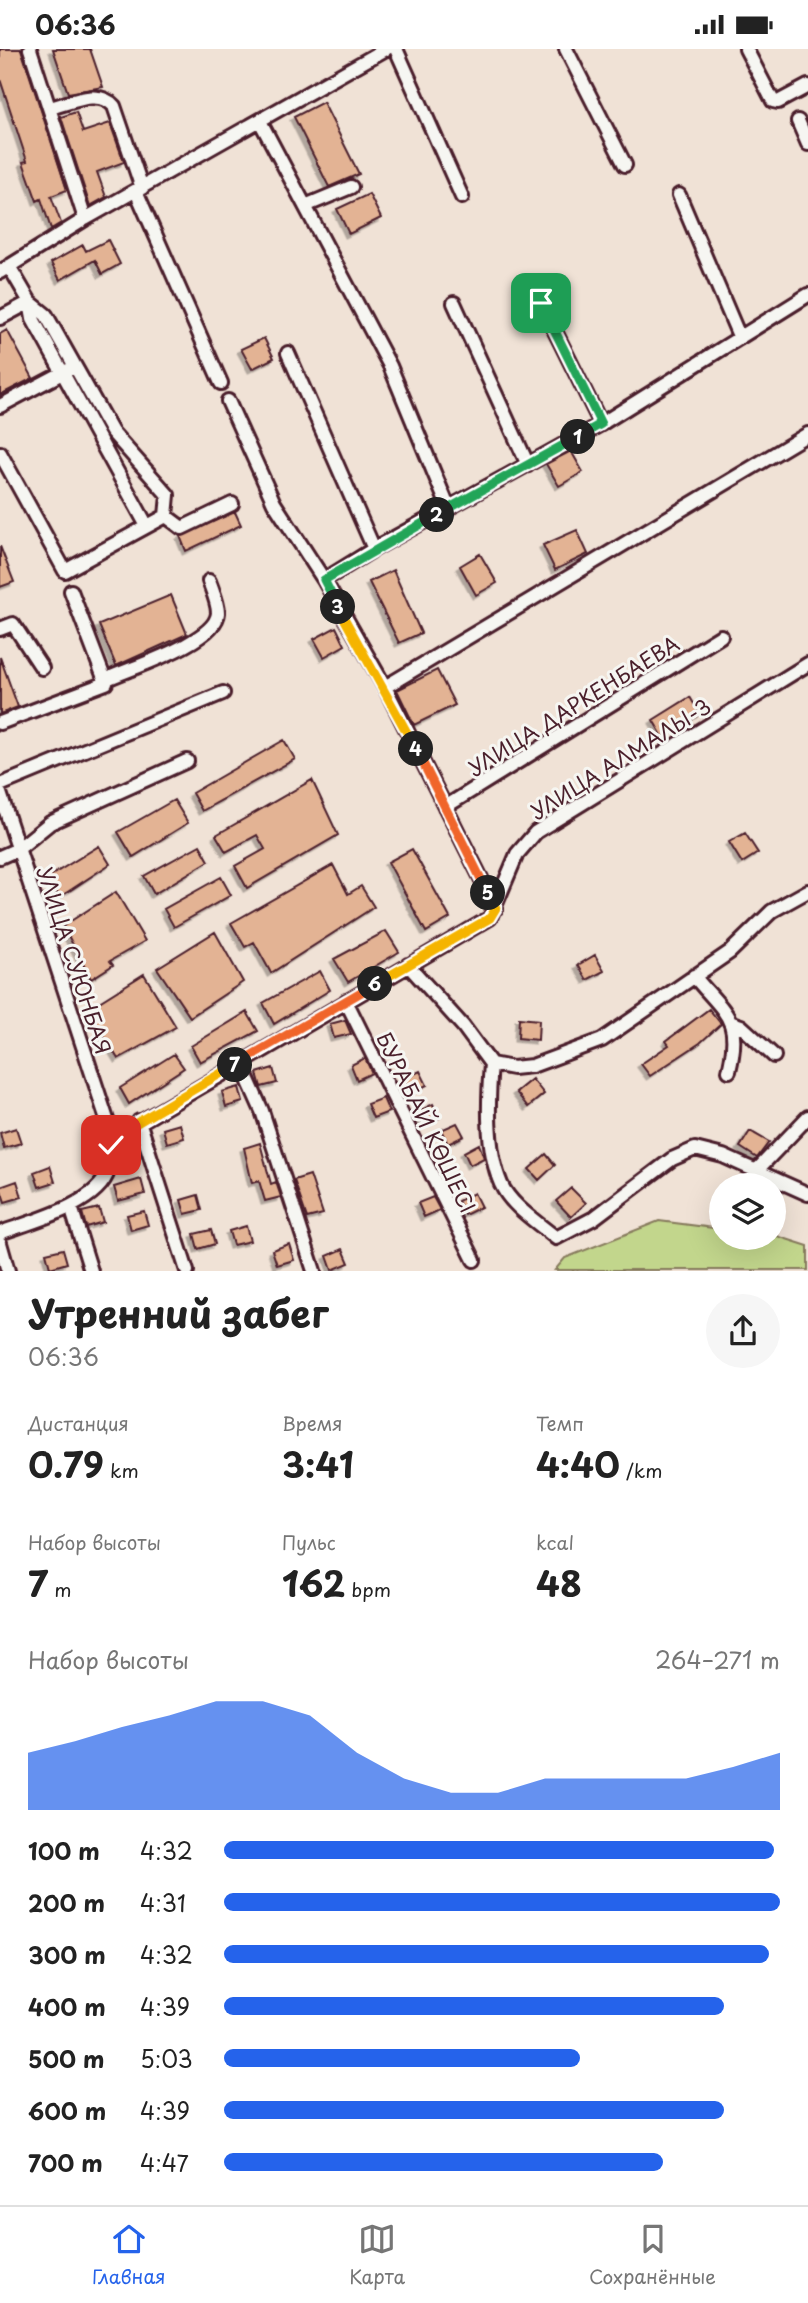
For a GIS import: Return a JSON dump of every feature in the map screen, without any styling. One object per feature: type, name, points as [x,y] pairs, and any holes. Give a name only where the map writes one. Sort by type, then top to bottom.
[{"type":"street","points":[[30,49],[85,219]]},
{"type":"street","points":[[166,516],[168,495],[112,432],[46,315],[30,302],[5,269],[85,219],[261,123],[386,49]]},
{"type":"street","points":[[396,49],[462,197]]},
{"type":"street","points":[[566,49],[625,165]]},
{"type":"street","points":[[746,49],[773,101],[778,102],[808,86]]},
{"type":"street","points":[[50,108],[96,96],[108,99],[114,106],[139,190],[221,383]]},
{"type":"street","points":[[798,121],[808,144]]},
{"type":"street","points":[[261,123],[390,366],[449,509]]},
{"type":"street","points":[[304,206],[351,187]]},
{"type":"street","points":[[679,195],[739,336]]},
{"type":"street","points":[[324,580],[374,549],[601,424],[808,295]]},
{"type":"street","points":[[0,318],[30,302]]},
{"type":"street","points":[[30,302],[33,320],[147,526]]},
{"type":"street","points":[[454,303],[528,465]]},
{"type":"street","points":[[541,303],[601,424]]},
{"type":"street","points":[[288,353],[374,549]]},
{"type":"street","points":[[0,406],[75,367]]},
{"type":"street","points":[[0,1233],[71,1206],[92,1193],[108,1173],[113,1137],[493,913],[445,807],[385,687],[324,580],[274,503],[228,401]]},
{"type":"street","points":[[385,687],[808,434]]},
{"type":"street","points":[[0,453],[65,571],[166,516]]},
{"type":"street","points":[[166,516],[182,528],[232,504]]},
{"type":"street","points":[[0,723],[103,686],[107,679],[198,638],[212,627],[218,614],[209,581]]},
{"type":"street","points":[[71,591],[107,679]]},
{"type":"street","points":[[0,629],[13,624],[42,668]]},
{"type":"street","name":"УЛИЦА ДАРКЕНБАЕВА","points":[[445,807],[721,636]]},
{"type":"street","name":"УЛИЦА АЛМАЛЫ-3","points":[[493,913],[517,854],[536,832],[808,664]]},
{"type":"street","points":[[0,785],[223,692]]},
{"type":"street","points":[[0,857],[18,849],[50,823],[187,761]]},
{"type":"street","name":"УЛИЦА СУЮНБАЯ","points":[[0,793],[113,1137]]},
{"type":"street","points":[[491,1064],[513,1068],[532,1066],[602,1040],[730,951],[772,911],[808,891]]},
{"type":"street","points":[[408,965],[463,1026],[491,1064],[492,1142],[502,1184],[517,1206],[556,1238],[594,1218],[672,1159],[695,1149],[723,1156],[808,1194]]},
{"type":"street","points":[[694,977],[732,1023],[736,1042],[730,1071]]},
{"type":"street","name":"БУРАБАЙ КӨШЕСІ","points":[[346,1001],[474,1260]]},
{"type":"street","points":[[732,1023],[741,1025],[774,1056]]},
{"type":"street","points":[[240,1062],[262,1111],[314,1271]]},
{"type":"street","points":[[757,1170],[808,1117]]},
{"type":"street","points":[[139,1121],[187,1271]]},
{"type":"street","points":[[71,1206],[91,1271]]},
{"type":"street","points":[[0,1243],[8,1271]]},
{"type":"green space","points":[[659,1221],[709,1227],[709,1250],[786,1250],[786,1239],[808,1246],[808,1270],[555,1270],[565,1258]]},
{"type":"building","points":[[0,49],[21,49],[67,190],[51,196],[61,223],[51,229],[41,199],[37,201],[23,162],[27,161],[0,79]]},
{"type":"building","points":[[53,49],[90,49],[103,87],[68,93]]},
{"type":"building","points":[[323,102],[359,174],[329,187],[294,117]]},
{"type":"building","points":[[76,112],[83,132],[110,123],[124,162],[97,172],[106,197],[90,206],[61,117]]},
{"type":"building","points":[[369,194],[381,218],[349,234],[337,209]]},
{"type":"building","points":[[108,240],[120,264],[102,274],[95,260],[60,280],[51,263],[83,245],[86,251]]},
{"type":"building","points":[[7,330],[33,378],[0,395],[0,334]]},
{"type":"building","points":[[264,338],[274,358],[252,369],[241,349]]},
{"type":"building","points":[[571,451],[583,472],[559,486],[546,464]]},
{"type":"building","points":[[235,512],[241,525],[186,551],[180,536]]},
{"type":"building","points":[[577,530],[588,554],[555,570],[543,545]]},
{"type":"building","points":[[0,546],[14,582],[0,587]]},
{"type":"building","points":[[480,554],[497,583],[476,595],[460,566]]},
{"type":"building","points":[[393,570],[421,633],[399,643],[369,582]]},
{"type":"building","points":[[171,595],[187,634],[116,666],[99,625]]},
{"type":"building","points":[[336,627],[345,645],[324,657],[314,639]]},
{"type":"building","points":[[0,657],[18,707],[0,714]]},
{"type":"building","points":[[437,670],[455,705],[414,725],[397,690]]},
{"type":"building","points":[[690,697],[700,714],[663,737],[653,720]]},
{"type":"building","points":[[284,740],[295,759],[202,811],[192,793]]},
{"type":"building","points":[[312,780],[338,835],[247,888],[235,866],[265,849],[257,835],[226,852],[216,835]]},
{"type":"building","points":[[174,800],[188,823],[133,857],[118,832]]},
{"type":"building","points":[[745,833],[758,853],[742,863],[729,842]]},
{"type":"building","points":[[200,845],[209,861],[154,894],[144,876]]},
{"type":"building","points":[[99,846],[110,864],[60,897],[47,878]]},
{"type":"building","points":[[412,849],[450,918],[426,932],[388,862]]},
{"type":"building","points":[[333,865],[348,894],[361,886],[374,907],[271,973],[254,942],[245,947],[231,923]]},
{"type":"building","points":[[221,877],[231,895],[174,927],[164,909]]},
{"type":"building","points":[[116,892],[145,941],[110,961],[113,965],[91,979],[63,926]]},
{"type":"building","points":[[386,931],[399,952],[348,982],[334,959]]},
{"type":"building","points":[[215,932],[243,982],[190,1017],[157,968]]},
{"type":"building","points":[[595,955],[604,971],[587,980],[578,965]]},
{"type":"building","points":[[320,971],[330,990],[274,1024],[263,1003]]},
{"type":"building","points":[[144,974],[176,1027],[118,1059],[88,1009]]},
{"type":"building","points":[[709,1009],[721,1024],[700,1043],[650,1076],[641,1064],[669,1045],[666,1041]]},
{"type":"building","points":[[247,1012],[258,1031],[200,1062],[191,1046]]},
{"type":"building","points":[[519,1018],[539,1020],[538,1040],[518,1038]]},
{"type":"building","points":[[345,1020],[351,1034],[334,1038],[330,1024]]},
{"type":"building","points":[[174,1054],[184,1068],[129,1104],[120,1088]]},
{"type":"building","points":[[365,1058],[372,1073],[357,1080],[351,1065]]},
{"type":"building","points":[[273,1068],[277,1083],[261,1087],[257,1073]]},
{"type":"building","points":[[420,1071],[427,1085],[411,1093],[404,1079]]},
{"type":"building","points":[[532,1079],[544,1094],[528,1107],[516,1092]]},
{"type":"building","points":[[239,1087],[243,1102],[226,1107],[222,1092]]},
{"type":"building","points":[[383,1098],[389,1112],[373,1118],[367,1104]]},
{"type":"building","points":[[433,1104],[439,1118],[424,1126],[417,1112]]},
{"type":"building","points":[[457,1123],[464,1136],[448,1144],[441,1130]]},
{"type":"building","points":[[180,1124],[184,1138],[167,1143],[163,1129]]},
{"type":"building","points":[[16,1128],[21,1143],[4,1148],[0,1133]]},
{"type":"building","points":[[750,1131],[769,1142],[757,1158],[740,1147]]},
{"type":"building","points":[[260,1143],[271,1184],[276,1182],[281,1197],[265,1201],[259,1181],[252,1183],[244,1148]]},
{"type":"building","points":[[479,1144],[484,1158],[470,1165],[464,1152]]},
{"type":"building","points":[[546,1154],[555,1165],[539,1180],[529,1169]]},
{"type":"building","points":[[50,1166],[55,1182],[39,1187],[34,1172]]},
{"type":"building","points":[[310,1175],[323,1214],[307,1218],[294,1180]]},
{"type":"building","points":[[141,1179],[145,1194],[118,1201],[114,1187]]},
{"type":"building","points":[[17,1181],[22,1197],[5,1202],[0,1187]]},
{"type":"building","points":[[571,1188],[586,1203],[571,1217],[556,1201]]},
{"type":"building","points":[[474,1193],[481,1207],[465,1215],[458,1201]]},
{"type":"building","points":[[198,1195],[202,1210],[185,1214],[181,1200]]},
{"type":"building","points":[[433,1197],[440,1210],[424,1217],[418,1203]]},
{"type":"building","points":[[99,1208],[103,1222],[86,1227],[82,1212]]},
{"type":"building","points":[[144,1211],[148,1225],[131,1230],[127,1215]]},
{"type":"building","points":[[246,1226],[250,1241],[233,1245],[229,1231]]},
{"type":"building","points":[[211,1230],[215,1244],[198,1249],[194,1234]]},
{"type":"building","points":[[289,1244],[294,1260],[277,1265],[272,1250]]},
{"type":"building","points":[[63,1249],[67,1263],[50,1268],[46,1253]]},
{"type":"building","points":[[343,1249],[349,1263],[332,1270],[327,1256]]},
{"type":"route","points":[[111,1145],[113,1137],[490,918],[496,908],[385,687],[324,580],[374,549],[601,424],[541,303]]}]
